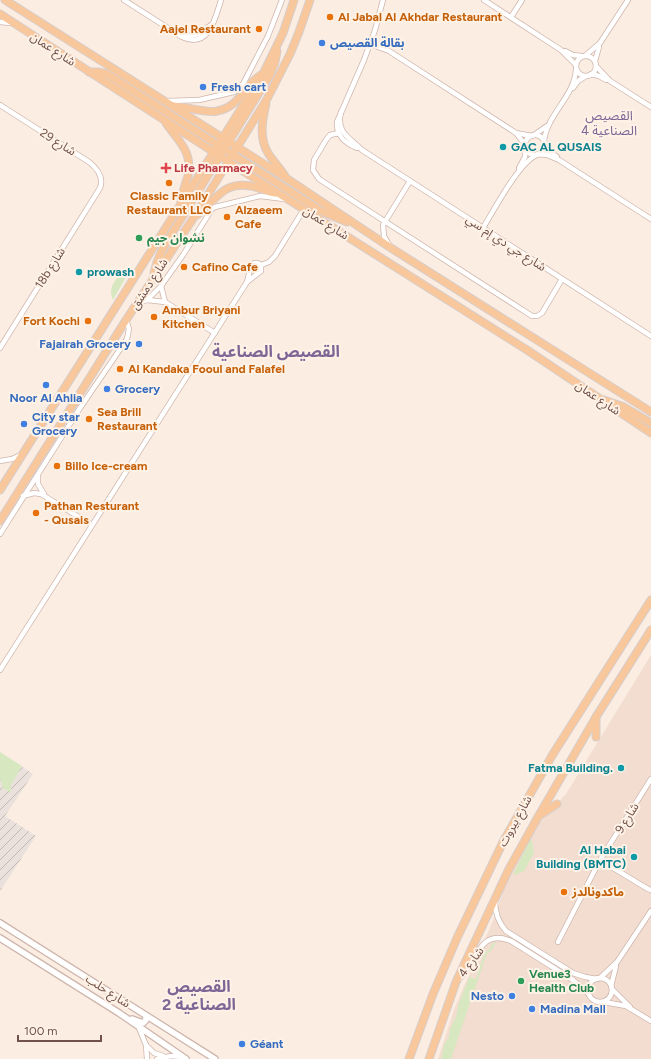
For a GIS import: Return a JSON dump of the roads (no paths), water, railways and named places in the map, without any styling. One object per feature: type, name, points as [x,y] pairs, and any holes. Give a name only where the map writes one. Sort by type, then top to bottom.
[{"type":"main road","name":"شارع عمان","points":[[5,0],[286,178],[391,248],[651,412]]},
{"type":"main road","name":"شارع دمشق","points":[[0,490],[181,204],[222,148],[277,46],[294,0]]},
{"type":"main road","name":"شارع دمشق","points":[[0,521],[126,320],[194,217],[267,99],[290,54],[310,0]]},
{"type":"main road","name":"شارع عمان","points":[[0,14],[278,193],[527,350],[651,433]]},
{"type":"main road","points":[[226,140],[272,71],[277,46]]},
{"type":"main road","points":[[89,72],[107,74],[321,211],[354,224]]},
{"type":"main road","points":[[173,106],[209,112],[223,109],[237,100],[252,81],[263,74]]},
{"type":"main road","points":[[267,99],[262,121],[263,141],[269,154],[286,178]]},
{"type":"main road","points":[[164,120],[182,143],[188,157],[189,171],[183,190],[181,204]]},
{"type":"main road","points":[[153,278],[157,262],[163,248],[217,154]]},
{"type":"main road","points":[[194,217],[220,193],[235,186],[250,186],[267,192],[278,193]]},
{"type":"main road","points":[[598,398],[616,403],[651,423]]},
{"type":"main road","name":"شارع بيروت","points":[[406,1059],[411,1057],[433,994],[457,938],[503,842],[553,754],[651,600]]},
{"type":"main road","name":"شارع بيروت","points":[[429,1059],[456,982],[496,897],[538,817],[596,717],[651,630]]},
{"type":"main road","points":[[596,717],[596,737]]},
{"type":"main road","points":[[538,817],[556,804]]},
{"type":"street","points":[[124,0],[182,37],[188,37],[199,34],[212,24],[221,0]]},
{"type":"street","points":[[165,101],[199,100],[234,92],[244,84],[268,36],[282,0]]},
{"type":"street","points":[[383,0],[370,44],[359,74],[337,122],[339,133],[330,135],[326,140],[313,163],[314,174],[319,179],[532,316],[537,316],[542,313],[562,279]]},
{"type":"street","points":[[484,0],[561,50],[573,55],[590,56],[610,80],[651,107]]},
{"type":"street","points":[[511,17],[522,0]]},
{"type":"street","points":[[570,90],[575,77],[578,60],[600,43],[628,0]]},
{"type":"street","points":[[0,22],[14,23]]},
{"type":"street","points":[[483,228],[525,157],[527,140],[547,126],[570,90],[580,79],[594,71],[600,43]]},
{"type":"street","points":[[370,44],[389,52],[516,133],[531,154],[547,155],[559,160],[651,219]]},
{"type":"street","points":[[561,50],[581,74],[610,80]]},
{"type":"street","name":"شارع 29","points":[[0,105],[92,164],[98,170],[101,177],[100,188]]},
{"type":"street","name":"شارع جي دي إم سي","points":[[341,112],[340,125],[344,134],[362,150],[651,336]]},
{"type":"street","points":[[518,171],[529,159],[544,150],[547,126]]},
{"type":"street","name":"شارع جي دي إم سي","points":[[339,133],[345,142],[362,150]]},
{"type":"street","points":[[516,133],[541,137],[559,160]]},
{"type":"street","points":[[391,248],[383,232],[385,221],[410,181]]},
{"type":"street","name":"18b شارع","points":[[0,348],[100,188]]},
{"type":"street","points":[[147,300],[160,286],[183,255],[212,209],[260,196],[288,199]]},
{"type":"street","points":[[0,670],[247,282],[252,264],[256,263],[261,265],[269,262],[275,256],[304,209]]},
{"type":"street","points":[[247,282],[260,272],[262,269],[261,265]]},
{"type":"street","points":[[160,286],[165,302]]},
{"type":"street","points":[[138,303],[147,300],[165,302],[215,333]]},
{"type":"street","points":[[0,534],[127,339],[128,328],[126,320]]},
{"type":"street","points":[[0,461],[12,459],[24,453]]},
{"type":"street","points":[[38,475],[38,484],[45,495]]},
{"type":"street","points":[[24,496],[34,492],[45,495],[92,525]]},
{"type":"street","name":"شارع 9","points":[[558,942],[600,860],[651,779]]},
{"type":"street","points":[[600,860],[650,891]]},
{"type":"street","points":[[496,897],[496,915],[506,931],[573,973],[585,977],[607,980],[612,988],[631,1008],[651,1021]]},
{"type":"street","points":[[631,1008],[615,1003],[597,1002],[593,1000],[588,993],[588,986],[617,962],[651,911]]},
{"type":"street","name":"شارع حلب","points":[[0,923],[215,1059]]},
{"type":"street","name":"شارع حلب","points":[[0,938],[119,1013],[184,1058]]},
{"type":"street","name":"شارع 4","points":[[456,982],[468,970],[481,946],[490,940],[500,938],[511,941],[573,980],[588,993]]},
{"type":"street","points":[[604,1002],[611,996],[617,962]]},
{"type":"street","points":[[119,1013],[141,1024],[146,1022],[146,1016]]},
{"type":"street","points":[[139,1028],[146,1045],[147,1059]]},
{"type":"street","points":[[146,1045],[154,1052],[165,1056],[184,1058]]},
{"type":"street","points":[[156,1059],[165,1056]]},
{"type":"place","name":"Al Jabal Al Akhdar Restaurant","points":[[330,17]]},
{"type":"place","name":"Aajel Restaurant","points":[[259,29]]},
{"type":"place","name":"بقالة القصيص","points":[[322,43]]},
{"type":"place","name":"Fresh cart","points":[[203,87]]},
{"type":"place","name":"GAC AL QUSAIS","points":[[503,147]]},
{"type":"place","name":"Life Pharmacy","points":[[166,168]]},
{"type":"place","name":"Classic Family Restaurant LLC","points":[[169,183]]},
{"type":"place","name":"Alzaeem Cafe","points":[[227,217]]},
{"type":"place","name":"نشوان جيم","points":[[139,238]]},
{"type":"place","name":"Cafino Cafe","points":[[184,267]]},
{"type":"place","name":"prowash","points":[[79,272]]},
{"type":"place","name":"Ambur Briyani Kitchen","points":[[154,317]]},
{"type":"place","name":"Fort Kochi","points":[[88,321]]},
{"type":"place","name":"Fajairah Grocery","points":[[139,344]]},
{"type":"place","name":"Al Kandaka Fooul and Falafel","points":[[120,369]]},
{"type":"place","name":"Noor Al Ahlia","points":[[46,385]]},
{"type":"place","name":"Grocery","points":[[107,389]]},
{"type":"place","name":"Sea Brill Restaurant","points":[[89,419]]},
{"type":"place","name":"City star Grocery","points":[[24,424]]},
{"type":"place","name":"Billo Ice-cream","points":[[57,466]]},
{"type":"place","name":"Pathan Resturant - Qusais","points":[[36,513]]},
{"type":"place","name":"Fatma Building.","points":[[621,768]]},
{"type":"place","name":"Al Habai Building (BMTC)","points":[[634,857]]},
{"type":"place","name":"ماكدونالدز","points":[[564,892]]},
{"type":"place","name":"Venue3 Health Club","points":[[521,981]]},
{"type":"place","name":"Nesto","points":[[512,996]]},
{"type":"place","name":"Madina Mall","points":[[532,1009]]},
{"type":"place","name":"Géant","points":[[242,1044]]},
{"type":"district","name":"القصيص الصناعية 4","points":[[609,122]]},
{"type":"district","name":"القصيص الصناعية","points":[[276,351]]},
{"type":"district","name":"القصيص الصناعية 2","points":[[199,995]]}]
